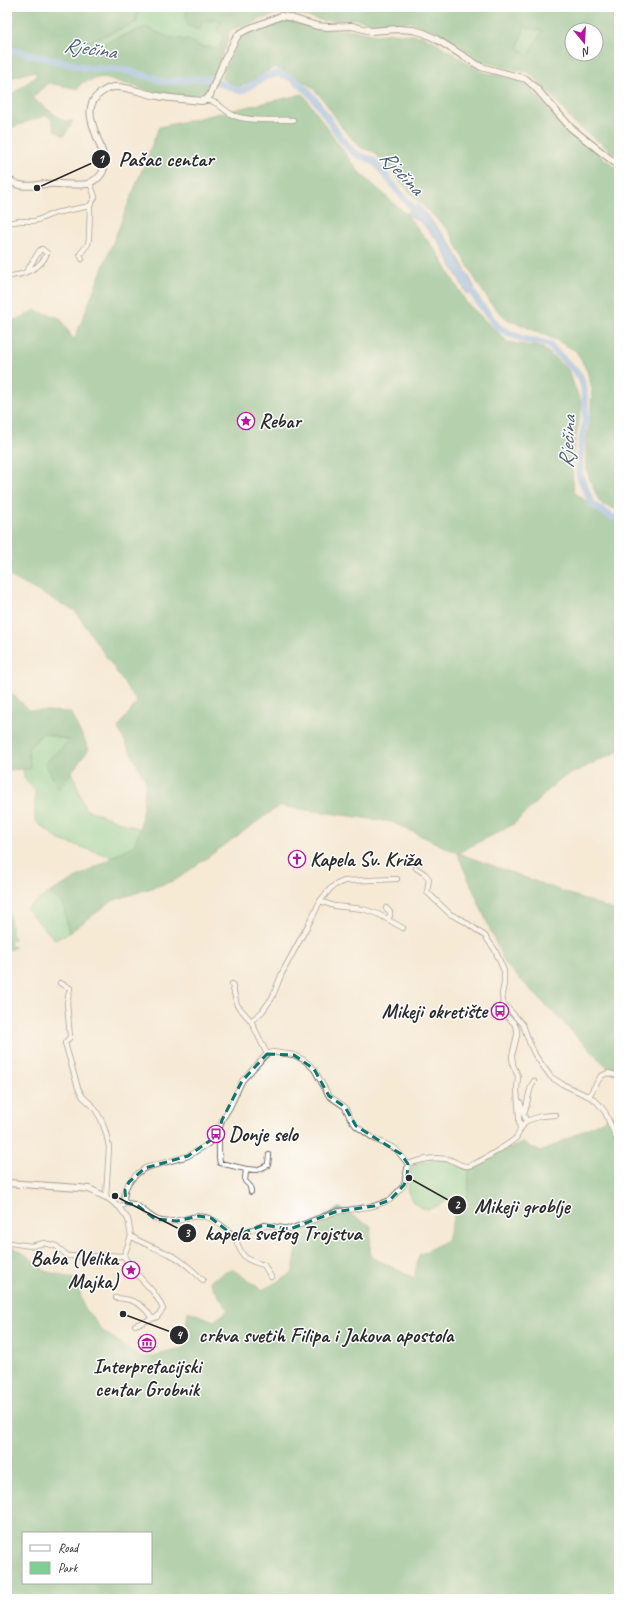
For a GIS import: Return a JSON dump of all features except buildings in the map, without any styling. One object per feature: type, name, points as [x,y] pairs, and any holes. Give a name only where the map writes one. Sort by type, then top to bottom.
[{"type":"main road","points":[[7,178],[16,184],[27,187],[48,184],[90,183],[100,176],[105,164],[104,156],[91,117],[93,101],[98,95],[111,88],[118,87],[160,97],[201,101],[208,97],[239,34],[281,16],[322,26],[352,26],[371,31],[413,30],[424,33],[481,67],[526,79],[535,87],[571,128],[619,166]]},
{"type":"main road","points":[[7,1183],[89,1189],[106,1197]]},
{"type":"street","points":[[208,97],[216,102],[226,113],[238,117],[293,120]]},
{"type":"street","points":[[82,259],[80,254],[88,244],[89,239],[90,206],[95,197],[90,183]]},
{"type":"street","points":[[7,223],[35,221],[55,213],[90,206]]},
{"type":"street","points":[[7,276],[21,275],[36,268],[48,253],[42,249],[40,250],[26,272]]},
{"type":"street","points":[[416,868],[425,874],[429,879],[427,892],[450,914],[464,921],[485,936],[495,950],[504,971],[502,994],[503,1003],[501,1006],[502,1012],[514,1023],[517,1030],[512,1056],[513,1065],[518,1076],[520,1130]]},
{"type":"street","points":[[251,1021],[262,1012],[272,998],[282,974],[320,901],[335,885],[344,881],[398,879]]},
{"type":"street","points":[[320,901],[334,906],[363,909],[387,918],[402,928]]},
{"type":"street","points":[[386,908],[390,912],[390,916],[387,918]]},
{"type":"street","points":[[60,983],[70,988],[67,996],[70,1037],[64,1043],[78,1088],[83,1097],[93,1106],[101,1119],[109,1147],[106,1197],[119,1207],[128,1219],[131,1236],[124,1256],[131,1268],[156,1295],[161,1305],[162,1311],[156,1317],[135,1325]]},
{"type":"street","points":[[232,984],[237,1005],[251,1021],[267,1054]]},
{"type":"street","points":[[503,1003],[524,1025],[535,1055],[551,1077],[562,1084],[589,1096],[598,1103],[605,1112],[619,1145]]},
{"type":"street","points":[[234,1236],[264,1225],[290,1229],[335,1212],[374,1206],[390,1200],[404,1185],[408,1164],[396,1149],[373,1138],[356,1126],[345,1107],[329,1096],[314,1069],[304,1060],[294,1055],[279,1052],[267,1054],[242,1081],[222,1120],[218,1135],[220,1146],[220,1163],[257,1170],[268,1165],[269,1155]]},
{"type":"street","points":[[589,1096],[600,1076],[608,1073],[619,1076]]},
{"type":"street","points":[[524,1114],[528,1101],[529,1089],[534,1081]]},
{"type":"street","points":[[518,1099],[526,1121]]},
{"type":"street","points":[[408,1164],[440,1158],[461,1165],[470,1166],[510,1142],[518,1134],[526,1121],[541,1116],[556,1115]]},
{"type":"street","points":[[126,1203],[124,1199],[125,1190],[129,1182],[138,1173],[145,1168],[188,1156],[208,1144],[218,1135]]},
{"type":"street","points":[[246,1169],[244,1181],[250,1186],[251,1192]]},
{"type":"street","points":[[119,1207],[126,1203],[137,1205],[155,1219],[163,1222],[177,1221],[199,1216],[211,1218],[234,1236],[243,1255],[249,1261],[264,1265],[271,1277]]},
{"type":"street","points":[[131,1236],[146,1245],[171,1255],[203,1280]]},
{"type":"street","points":[[7,1241],[10,1243],[31,1246],[44,1244],[56,1246],[68,1256],[88,1257],[104,1254],[124,1256]]},
{"type":"street","points":[[116,1298],[124,1299],[143,1306],[152,1319]]},
{"type":"highlighted area","points":[[267,1054],[294,1055],[314,1069],[329,1096],[345,1107],[356,1126],[401,1154],[408,1164],[407,1176],[404,1185],[390,1200],[374,1206],[335,1212],[290,1229],[264,1225],[234,1236],[211,1218],[199,1216],[177,1221],[155,1219],[137,1205],[126,1203],[125,1190],[129,1182],[145,1168],[188,1156],[218,1135],[222,1120],[242,1081]]},
{"type":"green space","points":[[7,7],[137,7],[137,22],[87,43],[93,48],[146,27],[167,37],[188,40],[201,47],[210,47],[219,50],[223,36],[217,30],[220,22],[217,20],[203,22],[199,30],[188,26],[186,7],[619,7],[619,157],[574,123],[553,97],[529,73],[483,62],[441,33],[409,22],[374,24],[356,19],[323,21],[281,12],[245,26],[232,29],[228,34],[229,39],[204,96],[195,97],[153,92],[102,77],[81,83],[78,89],[48,83],[32,98],[64,121],[73,121],[64,136],[55,131],[52,121],[47,115],[13,127],[7,131],[7,100],[17,90],[37,76],[34,71],[7,79]],"holes":[[[524,27],[543,31],[534,44],[529,57],[518,47]]]},
{"type":"green space","points":[[137,7],[186,7],[186,16],[203,22],[218,20],[220,22],[223,36],[219,50],[210,47],[201,47],[188,40],[167,37],[146,27],[93,48],[87,42],[137,22]]},
{"type":"green space","points":[[284,20],[324,30],[354,30],[376,35],[392,33],[423,36],[434,41],[480,71],[520,81],[531,89],[569,131],[618,169],[619,510],[603,505],[599,501],[589,477],[586,465],[586,442],[590,422],[592,389],[587,371],[576,351],[556,340],[507,319],[493,306],[479,286],[449,231],[416,199],[374,152],[361,148],[343,129],[325,102],[314,89],[300,79],[275,67],[237,87],[221,78],[233,51],[243,37],[256,29]]},
{"type":"green space","points":[[524,27],[543,31],[534,44],[529,57],[518,47]]},
{"type":"green space","points":[[303,94],[358,171],[406,214],[437,252],[466,302],[508,342],[543,348],[568,370],[582,405],[571,462],[574,492],[613,521],[619,523],[619,751],[560,779],[514,824],[458,853],[619,912],[619,1069],[610,1070],[505,964],[457,853],[392,822],[279,806],[176,880],[112,901],[69,933],[63,903],[49,893],[134,845],[140,829],[146,782],[118,728],[137,702],[75,611],[7,575],[7,316],[11,320],[19,319],[35,310],[60,318],[74,340],[159,127]]},
{"type":"green space","points":[[7,688],[29,710],[70,712],[89,749],[59,789],[45,763],[70,740],[43,733],[28,749],[31,769],[7,770]]},
{"type":"green space","points":[[43,733],[71,741],[45,763],[58,788],[72,771],[85,809],[140,829],[134,845],[112,857],[59,840],[35,821],[35,791],[24,778],[23,769],[30,769],[28,749]]},
{"type":"green space","points":[[49,893],[63,903],[69,933],[55,940],[26,909]]},
{"type":"green space","points":[[7,902],[12,934],[15,939],[10,942],[11,946],[15,947],[7,951]]},
{"type":"green space","points":[[619,1112],[619,1599],[7,1599],[7,1243],[29,1257],[45,1271],[76,1279],[84,1307],[103,1331],[142,1358],[183,1349],[188,1311],[214,1321],[228,1310],[209,1281],[232,1269],[262,1290],[292,1274],[296,1255],[297,1234],[339,1208],[371,1226],[370,1256],[414,1278],[419,1255],[447,1240],[459,1198],[468,1200],[469,1169],[500,1152],[523,1143],[541,1152]]},
{"type":"green space","points":[[430,1160],[447,1160],[460,1167],[469,1169],[468,1201],[450,1197],[444,1203],[429,1209],[421,1208],[413,1202],[407,1190],[411,1168],[420,1162]]},
{"type":"water","points":[[417,204],[451,244],[475,288],[467,294],[439,242],[421,222],[406,214]]},
{"type":"waterway","name":"Rječina","points":[[7,49],[86,68],[129,71],[166,82],[208,79],[241,91],[259,80],[274,74],[291,77],[311,95],[353,152],[374,162],[419,214]]},
{"type":"waterway","name":"Rječina","points":[[467,283],[479,303],[499,328],[522,339],[548,344],[580,376],[584,388],[586,418],[581,445],[579,474],[592,504],[611,517],[619,519]]},
{"type":"place","name":"Pašac centar","points":[[37,188]]},
{"type":"place","name":"Rebar","points":[[246,421]]},
{"type":"place","name":"Kapela Sv. Križa","points":[[297,859]]},
{"type":"place","name":"Mikeji okretište","points":[[500,1011]]},
{"type":"place","name":"Donje selo","points":[[216,1134]]},
{"type":"place","name":"Mikeji groblje","points":[[409,1178]]},
{"type":"place","name":"kapela svetog Trojstva","points":[[115,1196]]},
{"type":"place","name":"Baba (Velika Majka)","points":[[131,1270]]},
{"type":"place","name":"crkva svetih Filipa i Jakova apostola","points":[[123,1314]]},
{"type":"place","name":"Interpretacijski centar Grobnik","points":[[147,1343]]}]
